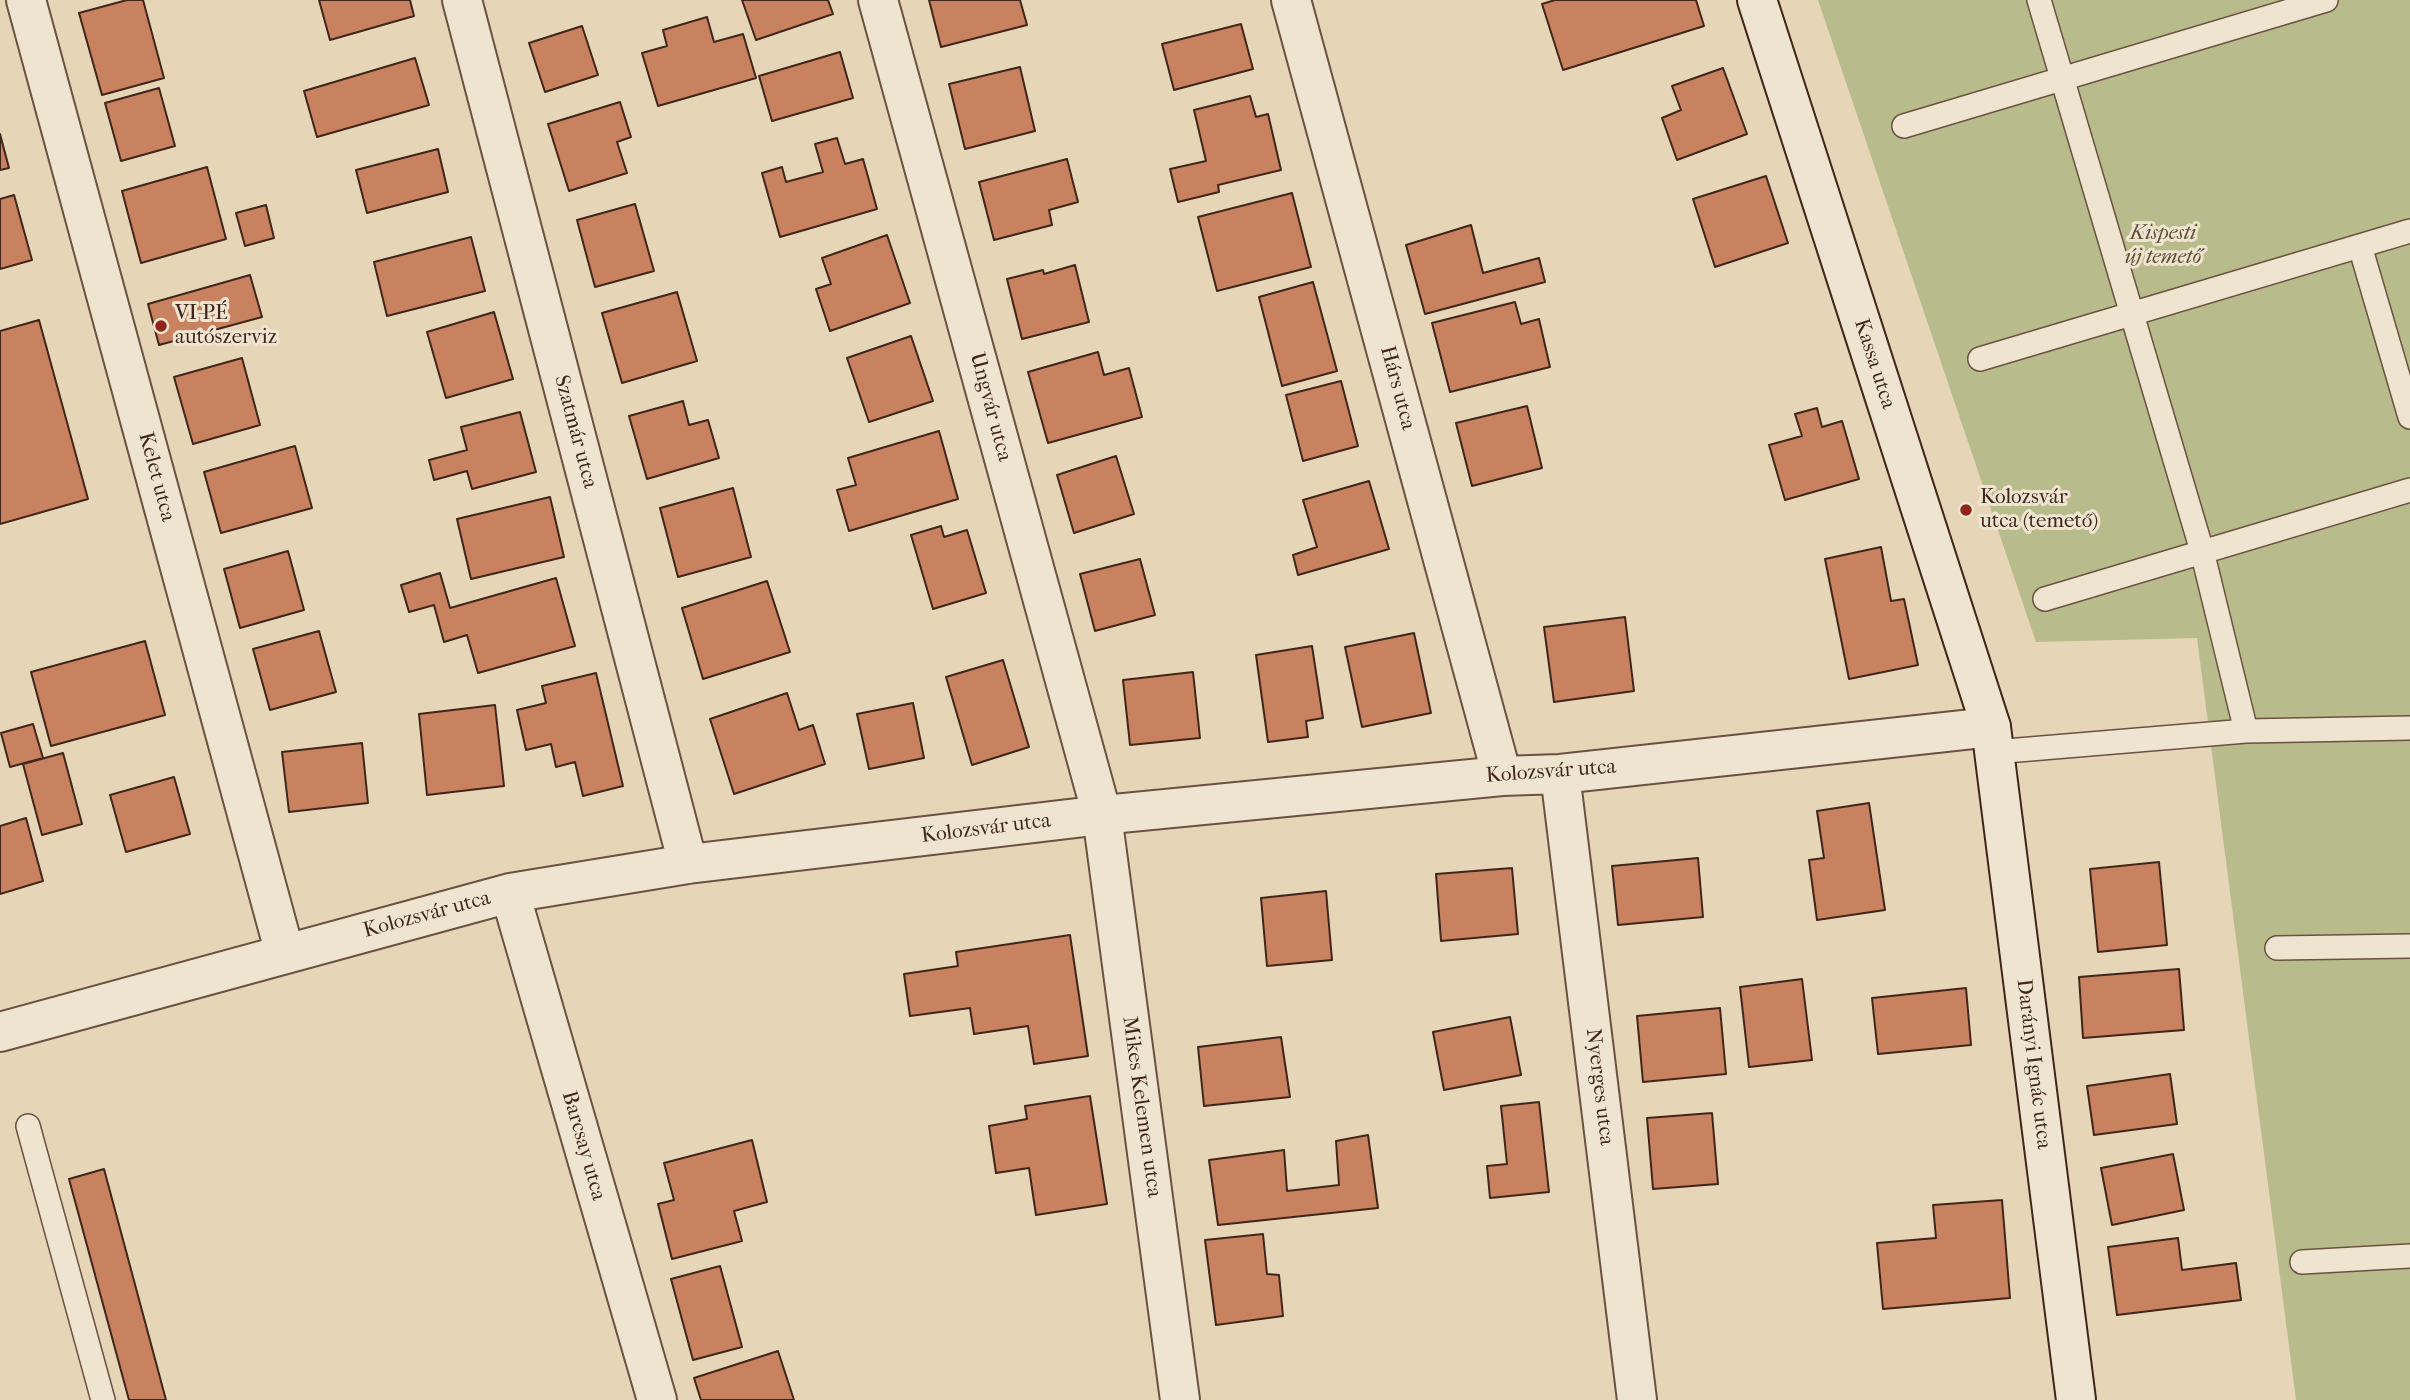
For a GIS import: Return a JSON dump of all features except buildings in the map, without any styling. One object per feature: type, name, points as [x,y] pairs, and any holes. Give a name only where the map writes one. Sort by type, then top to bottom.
[{"type":"street","name":"Kelet utca","points":[[26,0],[285,954]]},
{"type":"street","name":"Szatmár utca","points":[[461,0],[688,864]]},
{"type":"street","name":"Ungvár utca","points":[[878,0],[1102,815]]},
{"type":"street","name":"Hárs utca","points":[[1291,0],[1502,776]]},
{"type":"street","name":"Kassa utca","points":[[1757,0],[1992,740]]},
{"type":"street","name":"Kolozsvár utca","points":[[0,1032],[510,893],[688,864],[1102,815],[1502,776],[1560,774],[1992,740]]},
{"type":"street","name":"Darányi Ignác utca","points":[[1992,740],[2076,1400]]},
{"type":"street","name":"Nyerges utca","points":[[1560,774],[1637,1400]]},
{"type":"street","name":"Mikes Kelemen utca","points":[[1102,815],[1180,1400]]},
{"type":"street","name":"Barcsay utca","points":[[510,893],[657,1400]]},
{"type":"lane","points":[[2039,0],[2202,551],[2246,731]]},
{"type":"lane","points":[[1904,126],[2326,0]]},
{"type":"lane","points":[[1980,359],[2410,231]]},
{"type":"lane","points":[[2360,246],[2410,417]]},
{"type":"lane","points":[[2045,599],[2410,489]]},
{"type":"lane","points":[[1992,740],[2410,728]]},
{"type":"lane","points":[[2277,948],[2410,946]]},
{"type":"lane","points":[[28,1126],[103,1400]]},
{"type":"lane","points":[[2302,1262],[2410,1256]]},
{"type":"green space","name":"Kispesti új temető","points":[[1818,0],[2410,0],[2410,1400],[2296,1400],[2197,638],[2036,642]]},
{"type":"place","name":"VI-PÉ autószerviz","points":[[161,326]]},
{"type":"place","name":"Kolozsvár utca (temető)","points":[[1966,510]]}]
